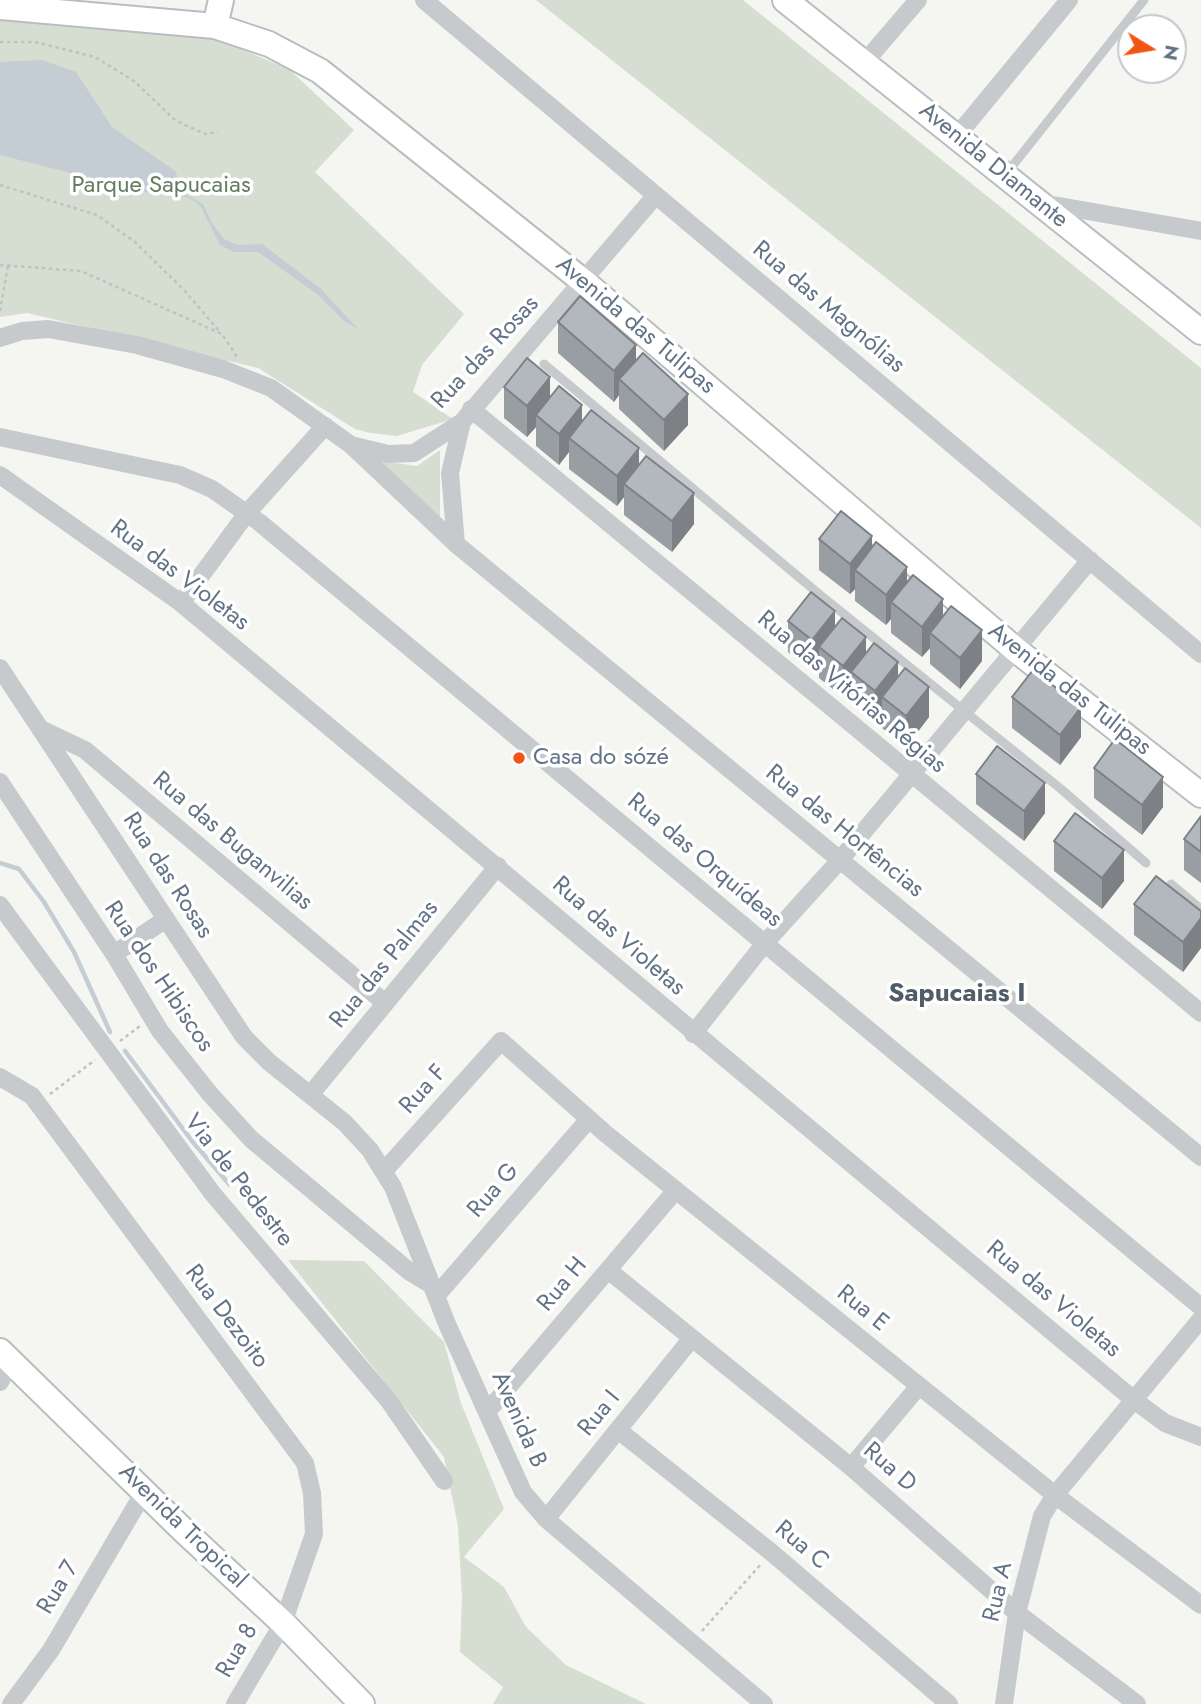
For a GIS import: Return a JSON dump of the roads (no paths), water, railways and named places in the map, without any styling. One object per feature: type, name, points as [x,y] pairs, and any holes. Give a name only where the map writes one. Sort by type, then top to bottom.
[{"type":"street","points":[[215,26],[221,0]]},
{"type":"street","name":"Rua das Magnólias","points":[[424,0],[1201,654]]},
{"type":"street","name":"Avenida Diamante","points":[[785,0],[1201,332]]},
{"type":"street","points":[[864,63],[918,0]]},
{"type":"street","points":[[956,137],[1069,0]]},
{"type":"street","name":"Avenida das Tulipas","points":[[0,7],[108,13],[215,26],[269,44],[320,71],[584,282],[1016,650],[1201,795]]},
{"type":"street","name":"Rua das Rosas","points":[[0,338],[22,331],[48,329],[137,345],[271,388],[351,445],[388,454],[414,453],[466,415],[584,282],[656,195]]},
{"type":"street","points":[[1039,203],[1201,231]]},
{"type":"street","points":[[456,544],[450,474],[466,415]]},
{"type":"street","name":"Rua das Vitórias Régias","points":[[466,415],[1201,1013]]},
{"type":"street","points":[[181,603],[247,513],[326,426]]},
{"type":"street","name":"Rua das Orquídeas","points":[[0,437],[180,475],[212,489],[247,513],[1201,1307]]},
{"type":"street","name":"Rua das Hortências","points":[[351,445],[456,544],[1201,1157]]},
{"type":"street","name":"Rua das Violetas","points":[[0,475],[181,603],[498,866],[693,1034],[1134,1400],[1165,1423],[1201,1437]]},
{"type":"street","points":[[693,1034],[765,943],[840,860],[1090,560]]},
{"type":"street","name":"Rua das Rosas","points":[[0,668],[244,1037],[310,1095]]},
{"type":"street","name":"Rua das Buganvilias","points":[[40,729],[85,750],[385,1003]]},
{"type":"street","name":"Rua dos Hibiscos","points":[[0,782],[114,954],[160,1031],[210,1094],[251,1139],[433,1290]]},
{"type":"street","name":"Rua das Palmas","points":[[310,1095],[498,866]]},
{"type":"street","name":"Via de Pedestre","points":[[0,905],[213,1194],[388,1401],[444,1481]]},
{"type":"street","points":[[114,954],[166,919]]},
{"type":"street","name":"Rua E","points":[[500,1041],[589,1119],[919,1386],[1055,1495],[1201,1605]]},
{"type":"street","name":"Rua F","points":[[384,1171],[500,1041]]},
{"type":"street","name":"Rua Dezoito","points":[[0,1078],[32,1096],[305,1463],[312,1493],[314,1534],[283,1623]]},
{"type":"street","name":"Avenida B","points":[[310,1095],[370,1150],[394,1187],[433,1290],[523,1492],[546,1519],[764,1704]]},
{"type":"street","name":"Rua G","points":[[433,1290],[589,1119]]},
{"type":"street","name":"Rua H","points":[[487,1412],[676,1190]]},
{"type":"street","name":"Rua D","points":[[608,1270],[851,1467],[1017,1614],[1137,1704]]},
{"type":"street","name":"Rua A","points":[[1004,1704],[1017,1614],[1042,1516],[1055,1495],[1201,1320]]},
{"type":"street","name":"Rua I","points":[[546,1519],[692,1338]]},
{"type":"street","name":"Avenida Tropical","points":[[4,1365],[283,1623],[362,1704]]},
{"type":"street","points":[[851,1467],[919,1386]]},
{"type":"street","name":"Rua C","points":[[618,1430],[771,1552],[949,1704]]},
{"type":"street","name":"Rua 7","points":[[11,1704],[51,1650],[144,1492]]},
{"type":"street","name":"Rua 8","points":[[235,1704],[283,1623]]},
{"type":"lane","points":[[1004,175],[1143,0]]},
{"type":"lane","points":[[544,364],[1146,863]]},
{"type":"lane","points":[[1171,884],[1201,909]]},
{"type":"waterway","points":[[0,863],[19,869],[44,902],[74,952],[110,1032]]},
{"type":"waterway","points":[[125,1051],[192,1141],[229,1184]]},
{"type":"place","name":"Casa do sózé","points":[[519,758]]},
{"type":"district","name":"Sapucaias I","points":[[957,995]]},
{"type":"park label","name":"Parque Sapucaias","points":[[161,186]]}]
